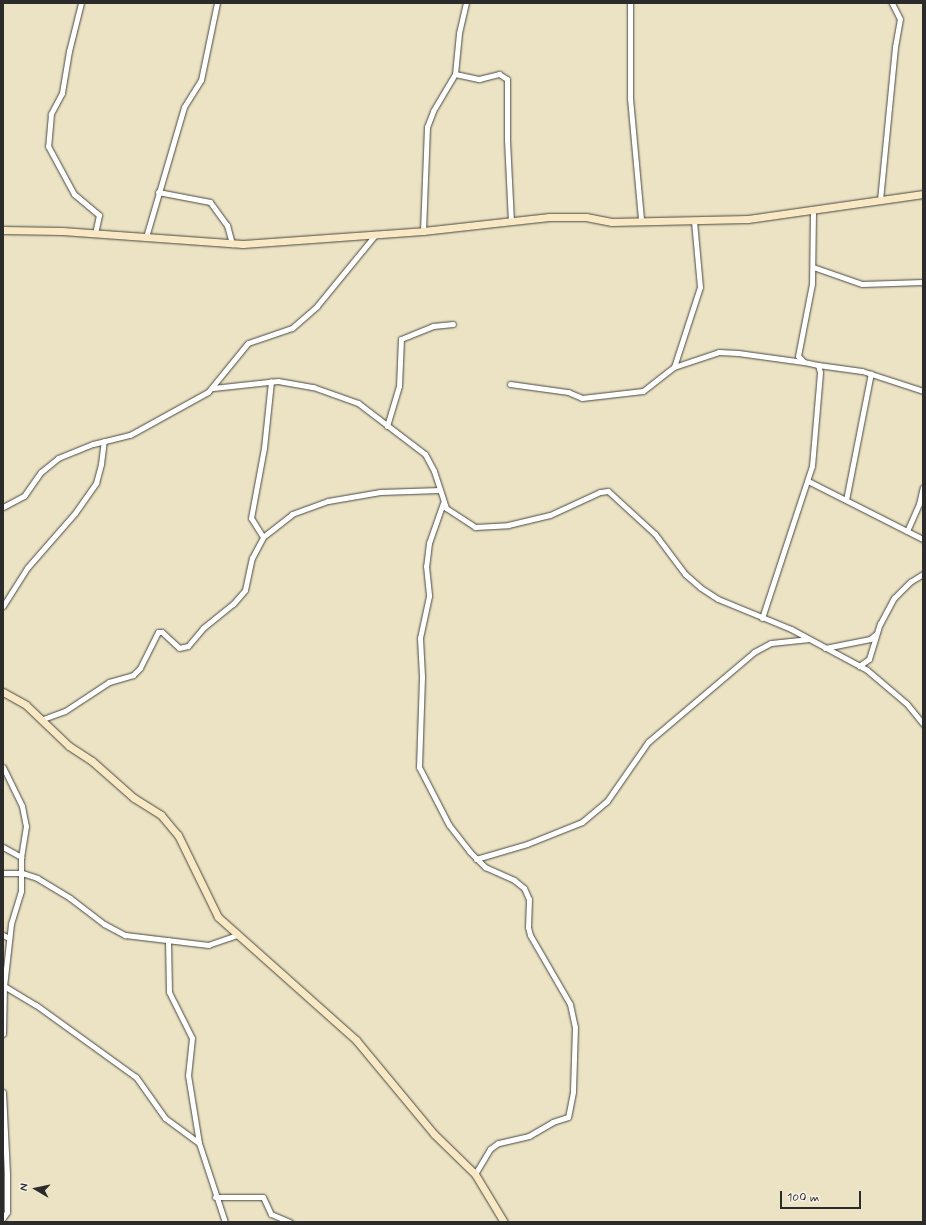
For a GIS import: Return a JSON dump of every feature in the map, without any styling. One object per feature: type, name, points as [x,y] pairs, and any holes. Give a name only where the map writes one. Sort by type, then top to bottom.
[{"type":"street","points":[[82,3],[69,51],[62,93],[51,114],[48,146],[74,194],[99,215],[95,234]]},
{"type":"street","points":[[146,237],[184,107],[201,80],[217,3]]},
{"type":"street","points":[[423,231],[427,127],[435,107],[455,74],[459,33],[466,3]]},
{"type":"street","points":[[630,3],[630,98],[641,220]]},
{"type":"street","points":[[880,200],[893,62],[900,19],[892,3]]},
{"type":"street","points":[[455,74],[479,79],[499,74],[507,79],[506,140],[510,222]]},
{"type":"street","points":[[158,192],[210,202],[227,225],[232,244]]},
{"type":"street","points":[[3,230],[146,237],[232,244],[291,242],[377,233],[423,231],[452,226],[510,222],[549,217],[586,217],[612,222],[641,220],[694,221],[748,219],[923,194]]},
{"type":"street","points":[[804,362],[798,356],[798,351],[813,267],[813,210]]},
{"type":"street","points":[[674,367],[700,287],[694,221]]},
{"type":"street","points":[[3,507],[24,496],[48,465],[70,453],[140,430],[213,388],[248,343],[292,328],[317,306],[377,233]]},
{"type":"street","points":[[813,267],[862,284],[923,282]]},
{"type":"street","points":[[387,426],[399,386],[402,339],[433,326],[453,324]]},
{"type":"street","points":[[510,384],[568,392],[582,398],[643,391],[674,367],[727,352],[804,362],[871,373],[923,391]]},
{"type":"street","points":[[762,618],[812,466],[820,372],[818,365]]},
{"type":"street","points":[[846,500],[871,373]]},
{"type":"street","points":[[213,388],[271,381],[338,394],[365,407],[429,459],[440,490],[443,504],[441,516],[430,544],[426,566],[429,596],[420,643],[422,677],[419,767],[449,825],[476,859],[484,867],[514,880],[527,894],[530,935],[570,1004],[575,1033],[573,1092],[568,1117],[553,1122],[529,1136],[498,1143],[490,1149],[475,1174]]},
{"type":"street","points":[[263,537],[251,518],[264,448],[271,381]]},
{"type":"street","points":[[3,606],[27,568],[75,513],[96,483],[101,464],[104,441]]},
{"type":"street","points":[[808,481],[923,539]]},
{"type":"street","points":[[907,531],[919,504],[923,487]]},
{"type":"street","points":[[43,719],[65,711],[109,682],[133,675],[140,668],[158,632],[162,632],[178,648],[188,646],[203,628],[233,604],[245,590],[252,558],[263,537],[292,514],[328,501],[384,491],[440,490]]},
{"type":"street","points":[[443,504],[452,513],[468,524],[489,528],[550,515],[600,492],[608,492],[656,534],[678,566],[701,588],[718,599],[808,639],[867,670],[907,704],[923,724]]},
{"type":"street","points":[[441,516],[452,513]]},
{"type":"street","points":[[867,670],[867,662],[877,634],[894,598],[910,582],[923,574]]},
{"type":"street","points":[[826,648],[870,639],[877,634]]},
{"type":"street","points":[[476,859],[527,844],[582,822],[607,801],[648,742],[754,652],[770,643],[808,639]]},
{"type":"street","points":[[859,666],[867,662]]},
{"type":"street","points":[[3,692],[26,705],[43,719],[69,746],[169,823],[181,841],[218,917],[237,936],[356,1040],[434,1134],[475,1174],[504,1222]]},
{"type":"street","points":[[3,767],[24,815],[25,838],[21,857],[21,891],[10,938],[4,979],[3,1034]]},
{"type":"street","points":[[3,847],[21,857]]},
{"type":"street","points":[[3,873],[22,873],[60,892],[116,932],[125,935],[208,944],[237,936]]},
{"type":"street","points":[[3,935],[10,938]]},
{"type":"street","points":[[168,940],[169,992],[192,1038],[188,1074],[199,1143],[224,1222]]},
{"type":"street","points":[[4,986],[36,1005],[136,1077],[166,1118],[199,1143]]},
{"type":"street","points":[[3,1092],[8,1173],[7,1212],[3,1218]]},
{"type":"street","points":[[215,1197],[263,1197],[271,1214],[290,1222]]}]
